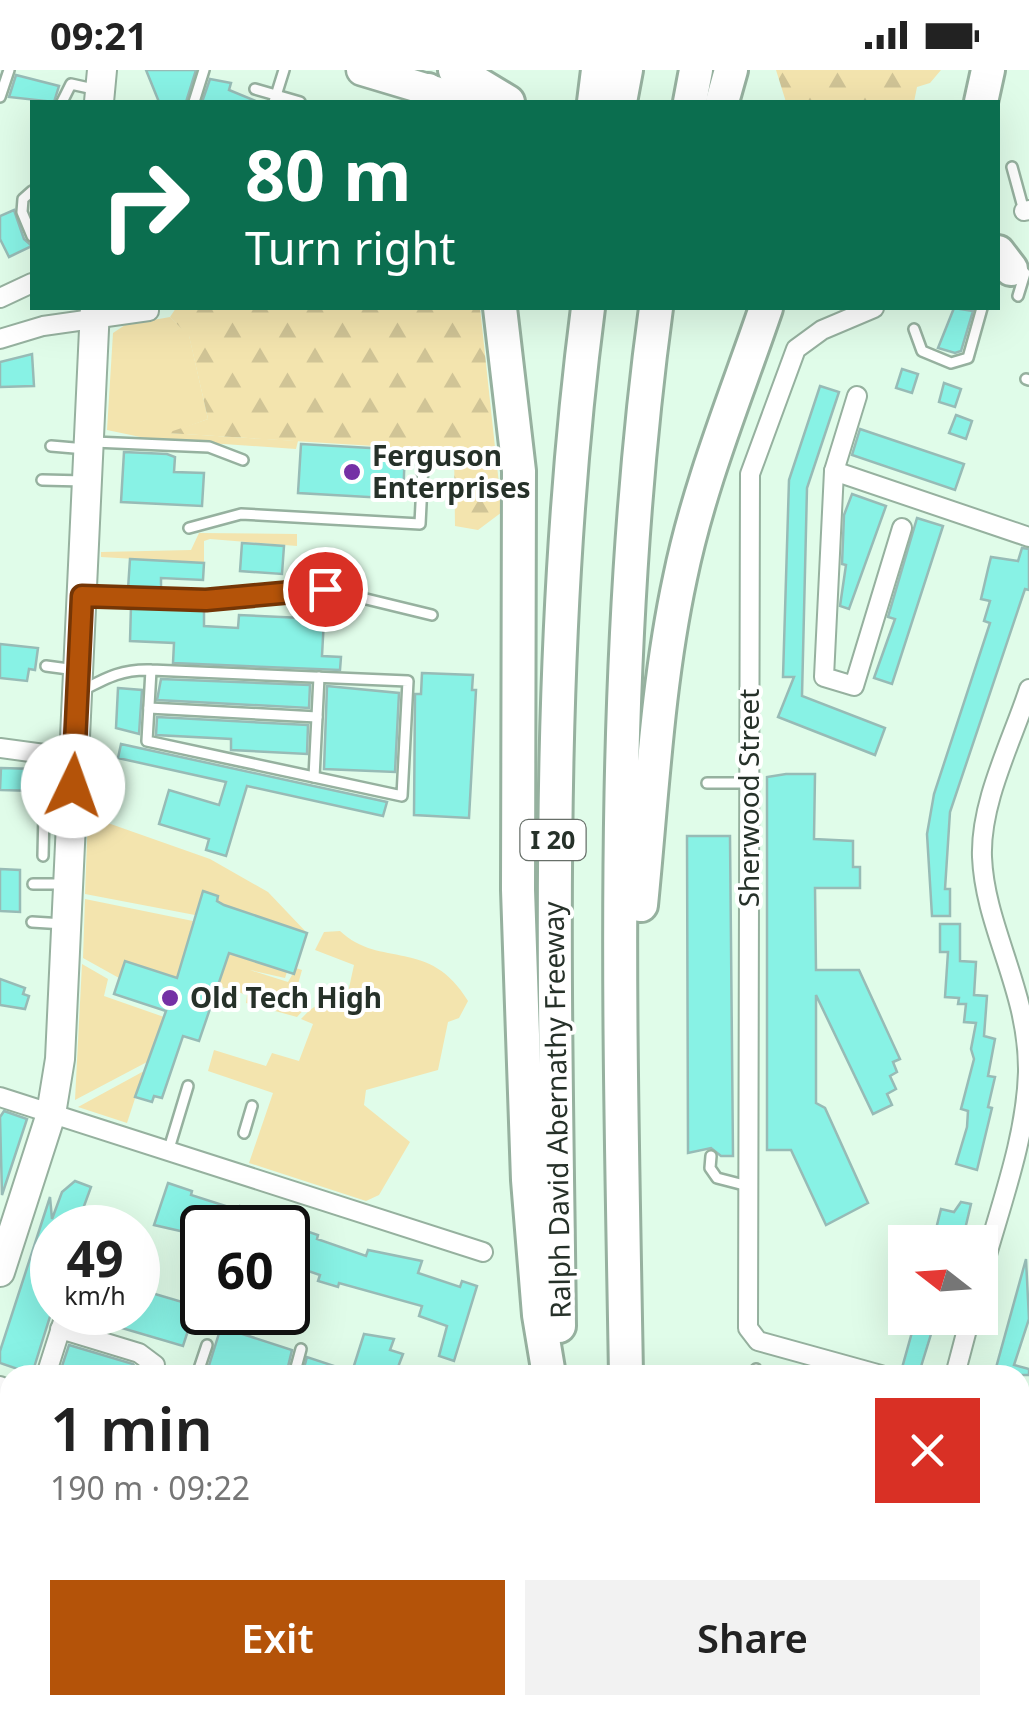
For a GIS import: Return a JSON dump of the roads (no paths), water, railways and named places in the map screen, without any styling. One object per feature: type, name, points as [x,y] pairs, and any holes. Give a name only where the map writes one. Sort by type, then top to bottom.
[{"type":"highway","points":[[362,70],[435,96]]},
{"type":"highway","points":[[455,70],[505,100]]},
{"type":"highway","points":[[594,100],[598,70]]},
{"type":"highway","points":[[620,100],[626,70]]},
{"type":"highway","points":[[690,100],[696,70]]},
{"type":"highway","points":[[723,100],[731,70]]},
{"type":"highway","points":[[958,100],[966,70]]},
{"type":"highway","points":[[981,100],[988,70]]},
{"type":"highway","points":[[500,310],[521,510],[516,746],[528,1180],[539,1315],[547,1365]]},
{"type":"highway","points":[[577,392],[580,310]]},
{"type":"highway","name":"Ralph David Abernathy Freeway","points":[[560,1365],[553,794],[559,607],[588,310]]},
{"type":"highway","name":"I 20","points":[[626,1365],[622,724],[648,362],[656,310]]},
{"type":"highway","points":[[648,362],[663,310]]},
{"type":"highway","points":[[622,1104],[668,636],[696,512],[765,310]]},
{"type":"main road","points":[[0,1272],[51,1114],[60,1059],[78,682],[92,524],[87,481],[95,312]]},
{"type":"street","points":[[0,298],[30,284]]},
{"type":"street","points":[[7,339],[95,312],[149,310]]},
{"type":"street","name":"Sherwood Street","points":[[830,1365],[758,1341],[748,1328],[750,474],[796,349],[822,330],[869,310]]},
{"type":"street","points":[[857,396],[834,471],[824,677],[854,686],[902,528]]},
{"type":"street","points":[[834,471],[1029,537]]},
{"type":"street","points":[[994,1225],[1025,1108],[1028,1072],[1022,1002],[986,884],[983,833],[1029,689]]},
{"type":"street","points":[[0,748],[74,758]]},
{"type":"street","points":[[0,1098],[483,1252]]},
{"type":"street","points":[[49,1365],[59,1335]]},
{"type":"street","points":[[96,1335],[138,1353],[154,1365]]},
{"type":"street","points":[[958,1365],[966,1335]]},
{"type":"lane","points":[[0,97],[9,70]]},
{"type":"lane","points":[[195,100],[204,70]]},
{"type":"lane","points":[[255,89],[275,99],[284,70]]},
{"type":"lane","points":[[63,100],[71,84],[101,88]]},
{"type":"lane","points":[[1012,168],[1027,211]]},
{"type":"lane","points":[[30,193],[23,199],[22,212],[30,231]]},
{"type":"lane","points":[[914,328],[922,352],[952,364],[968,358],[981,310]]},
{"type":"lane","points":[[51,446],[209,447],[244,460]]},
{"type":"lane","points":[[189,528],[241,514],[420,524],[423,464]]},
{"type":"lane","points":[[42,480],[87,481]]},
{"type":"lane","points":[[87,577],[206,600],[325,589],[432,615]]},
{"type":"lane","points":[[46,666],[78,682],[124,669],[151,670],[319,677],[408,681],[402,796],[147,740],[151,670]]},
{"type":"lane","points":[[314,776],[319,677]]},
{"type":"lane","points":[[149,708],[317,717]]},
{"type":"lane","points":[[707,782],[749,783]]},
{"type":"lane","points":[[43,856],[44,812],[72,813]]},
{"type":"lane","points":[[33,884],[68,884]]},
{"type":"lane","points":[[32,922],[67,924]]},
{"type":"lane","points":[[168,1152],[188,1086]]},
{"type":"lane","points":[[244,1133],[252,1106]]},
{"type":"lane","points":[[711,1156],[710,1168],[717,1178],[748,1186]]},
{"type":"lane","points":[[200,1365],[206,1345]]},
{"type":"lane","points":[[297,1365],[302,1349]]},
{"type":"place","name":"Ferguson Enterprises","points":[[352,472]]},
{"type":"place","name":"Old Tech High","points":[[170,998]]}]
